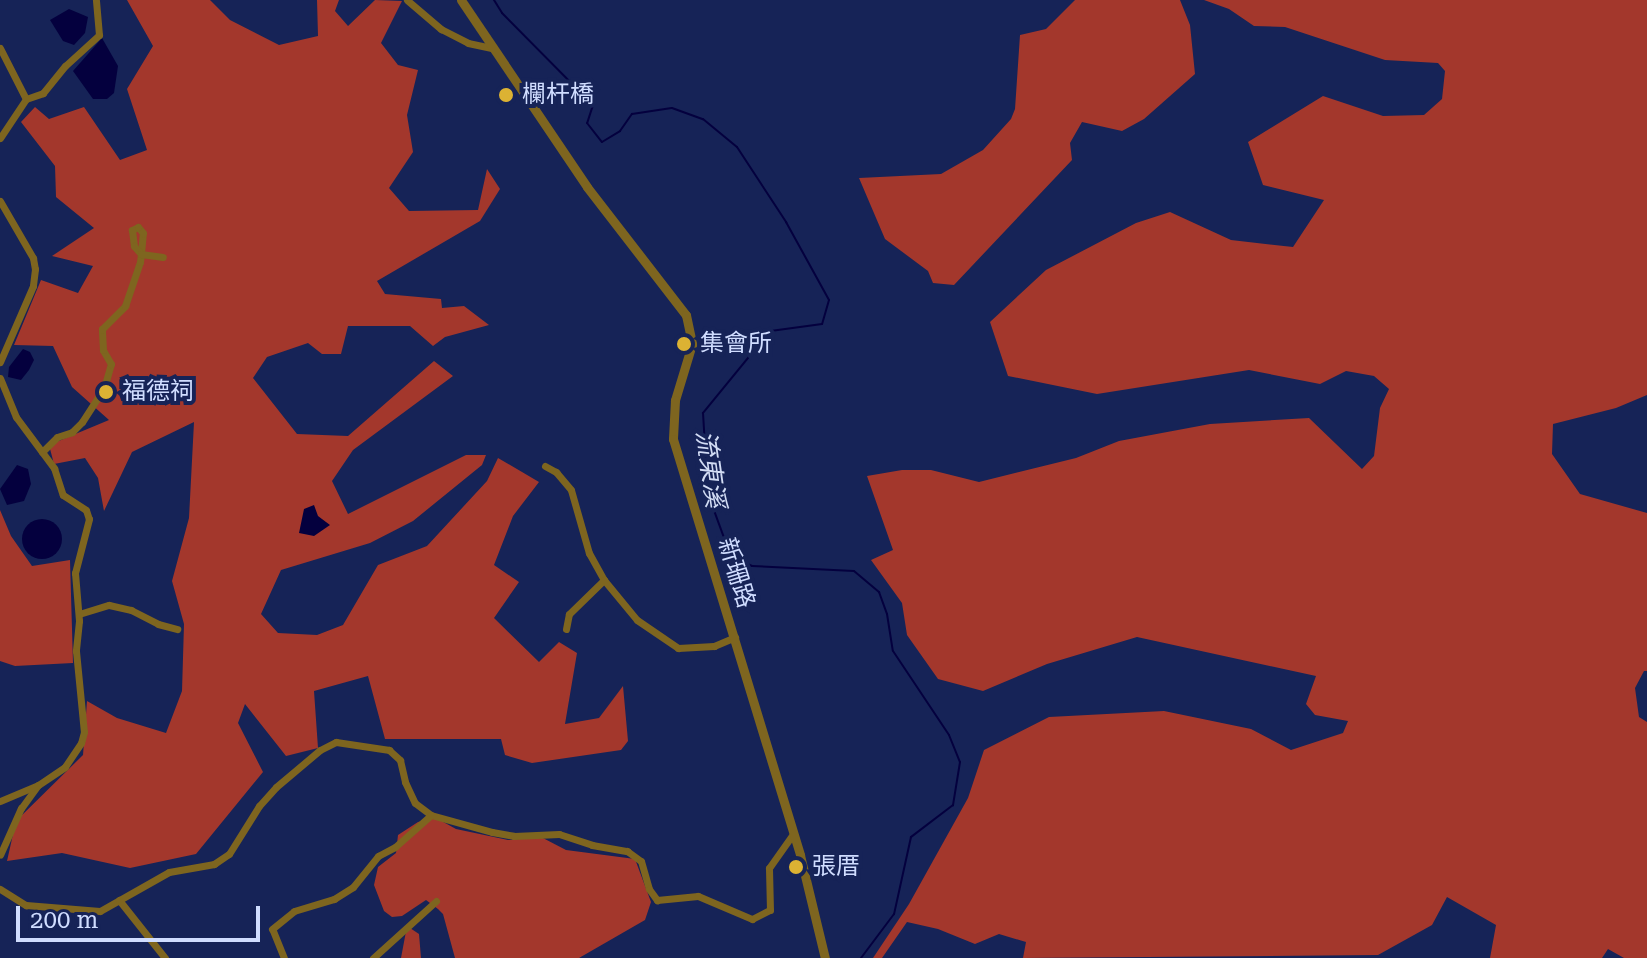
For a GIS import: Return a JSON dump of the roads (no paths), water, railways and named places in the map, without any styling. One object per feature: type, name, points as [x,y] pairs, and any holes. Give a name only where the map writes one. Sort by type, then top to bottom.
[{"type":"street","points":[[0,138],[26,99],[43,93],[65,66],[99,35],[96,0]]},
{"type":"street","points":[[407,0],[441,29],[468,43],[491,48]]},
{"type":"street","name":"新珊路","points":[[461,0],[587,187],[686,315],[692,344],[675,400],[673,439],[793,834],[825,958]]},
{"type":"street","points":[[0,48],[26,99]]},
{"type":"street","points":[[0,362],[33,286],[35,269],[33,258],[1,205]]},
{"type":"street","points":[[42,452],[57,437],[72,432],[82,422],[104,388],[111,364],[103,350],[102,329],[125,306],[141,254],[163,257]]},
{"type":"street","points":[[0,378],[16,417],[62,482],[63,495],[86,510],[89,519],[75,573],[79,614],[76,651],[84,732],[81,743],[65,767],[38,785],[0,801]]},
{"type":"street","points":[[545,466],[556,472],[571,490],[589,553],[604,580],[637,620],[678,648],[714,646],[735,637]]},
{"type":"street","points":[[566,629],[569,614],[604,580]]},
{"type":"street","points":[[79,614],[117,607],[177,629]]},
{"type":"street","points":[[0,889],[26,905],[100,911],[169,872],[223,860],[276,787],[320,750],[336,742],[389,750],[400,760],[405,782],[415,803],[431,815],[503,834],[559,834],[592,845],[627,851],[641,861],[649,889],[657,900],[698,896],[752,919],[770,910],[769,868],[793,834]]},
{"type":"street","points":[[0,855],[21,808],[38,785]]},
{"type":"street","points":[[284,958],[272,929],[294,911],[334,899],[353,887],[378,856],[395,847],[431,815]]},
{"type":"street","points":[[119,900],[165,958]]},
{"type":"street","points":[[373,958],[436,901]]},
{"type":"waterway","name":"流東溪","points":[[494,0],[502,13],[593,105],[587,123],[602,142],[620,131],[632,114],[672,108],[703,119],[737,147],[786,222],[829,300],[822,324],[770,331],[703,413],[708,494],[731,557],[752,566],[854,571],[879,592],[887,614],[893,651],[949,735],[960,762],[953,805],[911,837],[894,914],[861,958]]},
{"type":"place","name":"欄杆橋","points":[[506,95]]},
{"type":"place","name":"集會所","points":[[684,344]]},
{"type":"place","name":"福德祠","points":[[106,392]]},
{"type":"place","name":"張厝","points":[[796,867]]}]
